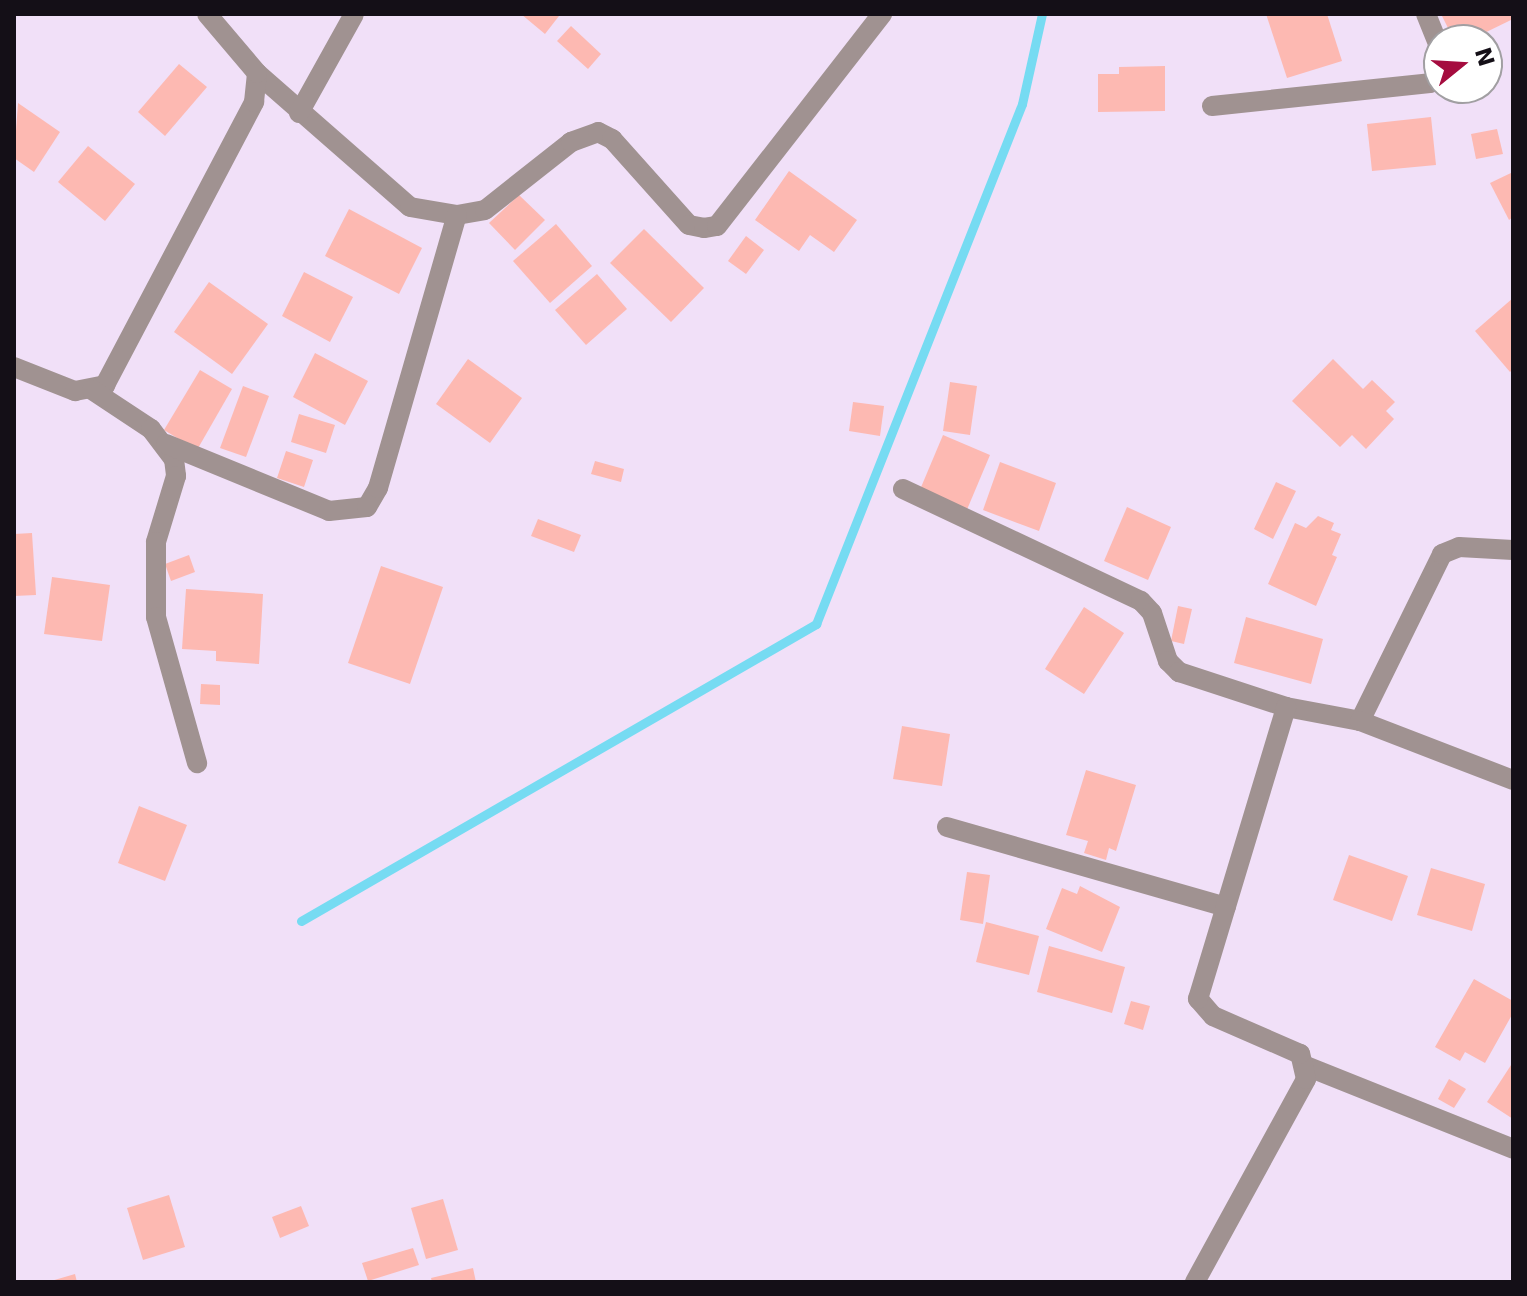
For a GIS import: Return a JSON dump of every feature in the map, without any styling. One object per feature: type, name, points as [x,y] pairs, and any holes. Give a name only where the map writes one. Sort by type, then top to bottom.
[{"type":"street","points":[[207,14],[257,73],[299,113],[410,207],[457,215],[485,210],[571,142],[598,132],[612,139],[689,225],[717,226],[882,14]]},
{"type":"street","points":[[299,113],[354,14]]},
{"type":"street","points":[[14,367],[75,391],[105,385],[254,102],[257,73]]},
{"type":"street","points":[[1212,106],[1423,84]]},
{"type":"street","points":[[92,390],[166,444],[329,511],[367,507],[378,488],[457,215]]},
{"type":"street","points":[[166,444],[176,476],[156,542],[156,617],[197,763]]},
{"type":"street","points":[[903,489],[1141,601],[1152,613],[1168,661],[1179,672],[1286,707],[1360,721],[1513,780]]},
{"type":"street","points":[[1360,721],[1442,554],[1459,547],[1513,550]]},
{"type":"street","points":[[1195,1282],[1306,1079],[1306,1066],[1300,1054],[1213,1016],[1198,999],[1286,707]]},
{"type":"street","points":[[947,827],[1226,907]]},
{"type":"street","points":[[1306,1066],[1513,1149]]},
{"type":"building","points":[[521,14],[557,14],[559,16],[545,34]]},
{"type":"building","points":[[1266,14],[1327,14],[1342,61],[1287,78]]},
{"type":"building","points":[[1441,14],[1513,14],[1513,19],[1503,24],[1446,24]]},
{"type":"building","points":[[571,26],[601,54],[588,69],[557,41]]},
{"type":"building","points":[[179,64],[207,87],[165,136],[138,112]]},
{"type":"building","points":[[1165,66],[1165,111],[1098,112],[1098,74],[1119,74],[1119,67]]},
{"type":"building","points":[[18,103],[60,132],[34,172],[14,158]]},
{"type":"building","points":[[1431,117],[1436,165],[1372,171],[1367,124]]},
{"type":"building","points":[[1497,129],[1503,154],[1476,159],[1471,134]]},
{"type":"building","points":[[88,146],[135,184],[105,221],[58,182]]},
{"type":"building","points":[[789,171],[857,220],[834,252],[810,235],[799,251],[755,220]]},
{"type":"building","points":[[1513,172],[1513,217],[1509,220],[1490,183]]},
{"type":"building","points":[[519,195],[545,220],[515,250],[489,223]]},
{"type":"building","points":[[349,209],[422,248],[399,294],[325,256]]},
{"type":"building","points":[[556,224],[592,266],[550,303],[513,261]]},
{"type":"building","points":[[644,229],[704,288],[671,322],[610,263]]},
{"type":"building","points":[[746,236],[764,250],[746,274],[728,261]]},
{"type":"building","points":[[304,272],[353,297],[330,342],[282,316]]},
{"type":"building","points":[[597,274],[627,309],[586,345],[555,310]]},
{"type":"building","points":[[209,282],[268,324],[232,374],[174,332]]},
{"type":"building","points":[[1513,298],[1513,369],[1510,372],[1475,331]]},
{"type":"building","points":[[315,353],[368,381],[345,425],[293,397]]},
{"type":"building","points":[[468,359],[522,398],[490,443],[436,404]]},
{"type":"building","points":[[1333,359],[1363,389],[1372,380],[1395,402],[1386,411],[1394,419],[1366,449],[1352,435],[1340,447],[1292,401]]},
{"type":"building","points":[[200,370],[232,389],[197,450],[164,430]]},
{"type":"building","points":[[950,382],[977,386],[970,435],[943,431]]},
{"type":"building","points":[[243,386],[269,396],[246,457],[220,448]]},
{"type":"building","points":[[853,402],[884,406],[880,436],[849,431]]},
{"type":"building","points":[[299,414],[335,425],[326,453],[291,442]]},
{"type":"building","points":[[943,435],[990,455],[966,512],[919,492]]},
{"type":"building","points":[[286,451],[313,460],[304,487],[277,478]]},
{"type":"building","points":[[595,461],[624,469],[621,482],[591,474]]},
{"type":"building","points":[[1000,462],[1056,483],[1039,531],[983,510]]},
{"type":"building","points":[[1276,482],[1296,491],[1273,539],[1254,529]]},
{"type":"building","points":[[1127,507],[1171,527],[1148,580],[1104,561]]},
{"type":"building","points":[[1318,516],[1334,523],[1331,530],[1341,534],[1332,555],[1337,557],[1316,606],[1268,584],[1295,523],[1306,528]]},
{"type":"building","points":[[538,519],[581,535],[574,552],[531,536]]},
{"type":"building","points":[[32,533],[36,595],[14,596],[14,534]]},
{"type":"building","points":[[189,555],[195,572],[171,581],[165,564]]},
{"type":"building","points":[[381,566],[443,587],[410,684],[348,663]]},
{"type":"building","points":[[52,577],[110,585],[102,641],[44,634]]},
{"type":"building","points":[[186,589],[263,594],[259,664],[216,661],[216,651],[182,649]]},
{"type":"building","points":[[1178,606],[1192,609],[1184,644],[1171,641]]},
{"type":"building","points":[[1084,607],[1124,633],[1084,694],[1045,669]]},
{"type":"building","points":[[1246,617],[1323,639],[1311,684],[1234,663]]},
{"type":"building","points":[[201,684],[220,685],[220,705],[200,704]]},
{"type":"building","points":[[902,726],[950,734],[942,786],[893,779]]},
{"type":"building","points":[[1086,770],[1136,785],[1116,851],[1109,848],[1106,860],[1084,853],[1088,841],[1066,835]]},
{"type":"building","points":[[139,806],[187,825],[165,881],[118,863]]},
{"type":"building","points":[[1349,855],[1408,876],[1392,921],[1333,900]]},
{"type":"building","points":[[1431,868],[1485,884],[1472,931],[1417,915]]},
{"type":"building","points":[[967,872],[990,875],[983,924],[960,920]]},
{"type":"building","points":[[1080,886],[1120,907],[1102,952],[1046,929],[1062,888],[1077,894]]},
{"type":"building","points":[[986,922],[1039,936],[1029,975],[976,962]]},
{"type":"building","points":[[1049,946],[1125,967],[1112,1013],[1037,992]]},
{"type":"building","points":[[1474,979],[1513,1001],[1513,1013],[1485,1063],[1465,1052],[1460,1061],[1435,1047]]},
{"type":"building","points":[[1131,1001],[1150,1006],[1143,1030],[1124,1024]]},
{"type":"building","points":[[1513,1062],[1513,1119],[1487,1102]]},
{"type":"building","points":[[1449,1079],[1466,1089],[1454,1108],[1438,1099]]},
{"type":"building","points":[[169,1195],[185,1247],[143,1260],[127,1208]]},
{"type":"building","points":[[443,1199],[458,1250],[426,1259],[411,1208]]},
{"type":"building","points":[[301,1206],[309,1226],[280,1238],[272,1217]]},
{"type":"building","points":[[413,1248],[419,1265],[368,1281],[362,1263]]},
{"type":"building","points":[[473,1268],[476,1282],[432,1282],[431,1278]]},
{"type":"building","points":[[75,1274],[77,1282],[51,1282],[51,1281]]},
{"type":"waterway","points":[[301,921],[816,624],[1022,104],[1042,14]]}]
